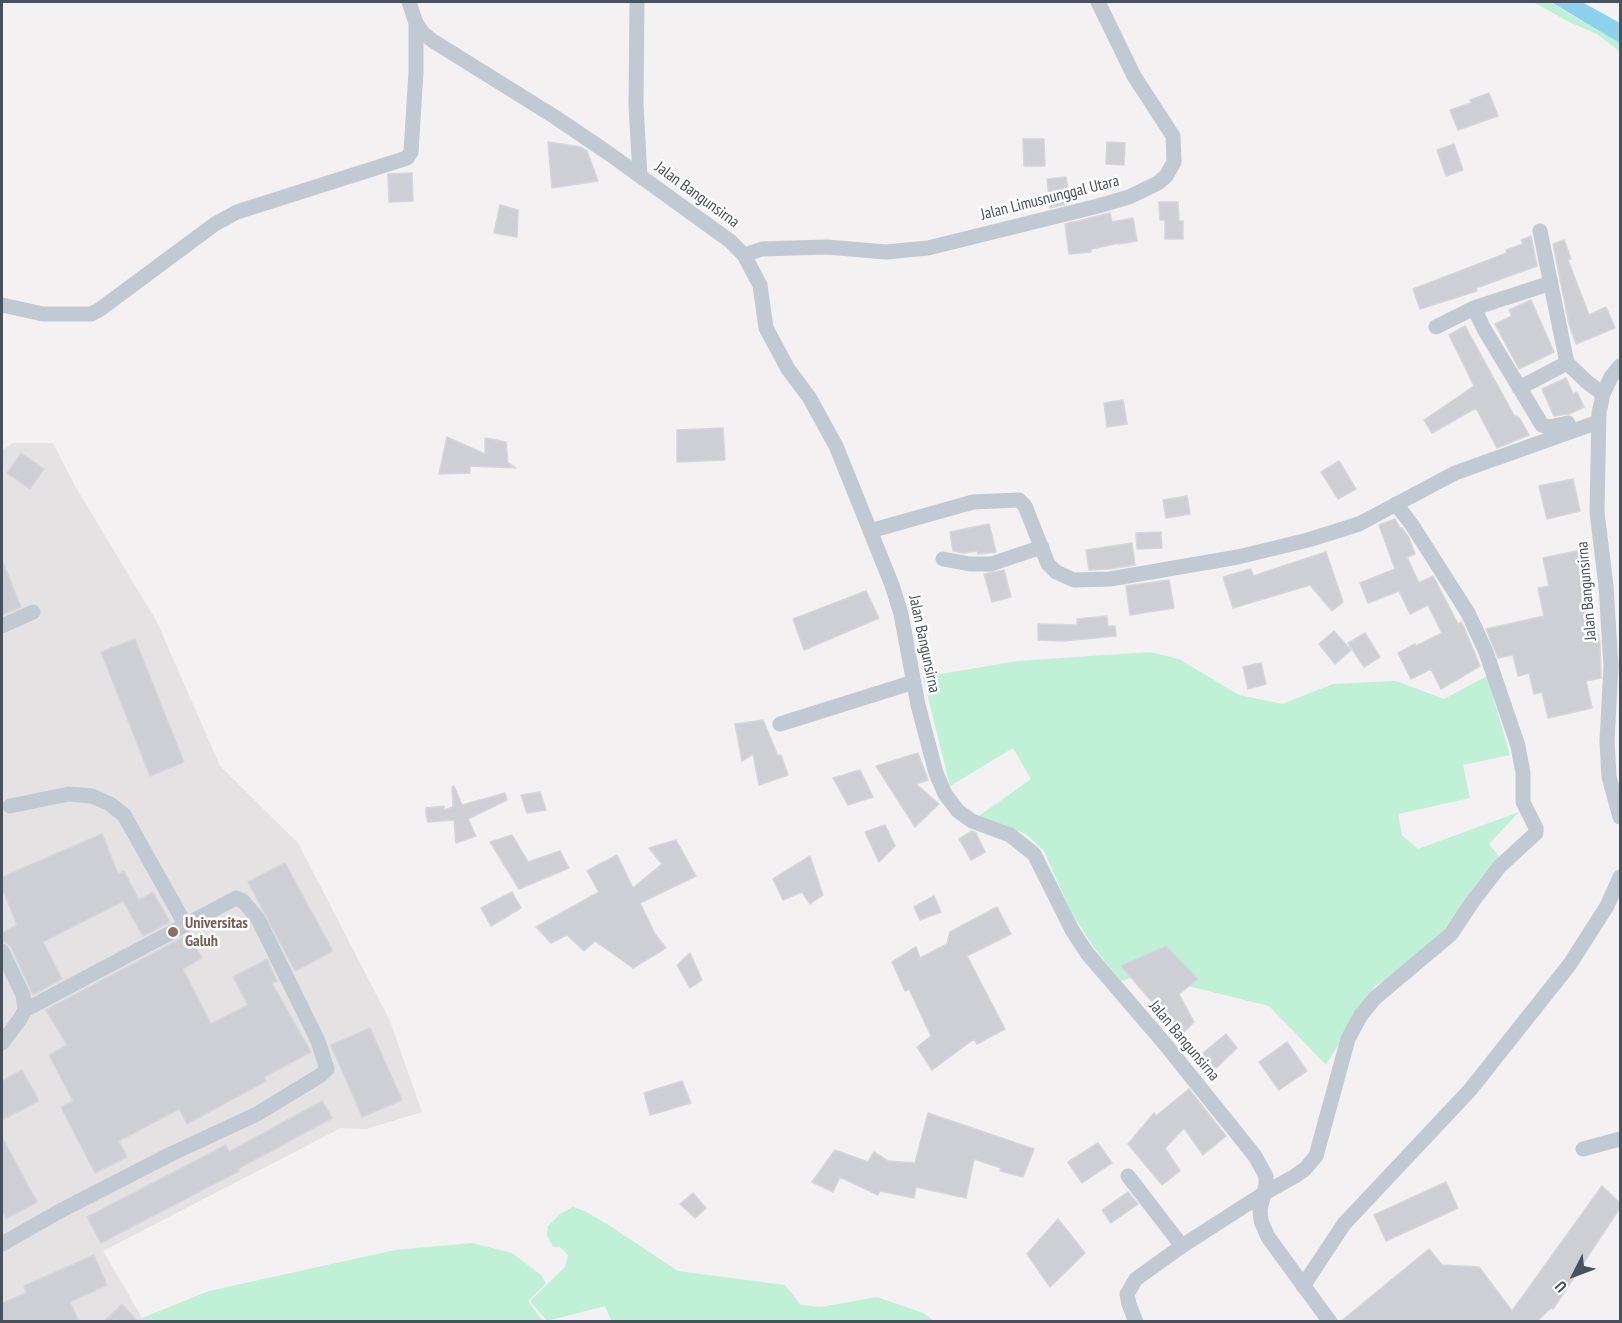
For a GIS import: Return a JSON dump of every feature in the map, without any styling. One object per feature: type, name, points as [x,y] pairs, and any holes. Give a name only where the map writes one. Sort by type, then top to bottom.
[{"type":"street","name":"Jalan Bangunsirna","points":[[409,2],[416,23],[433,41],[555,117],[730,241],[744,255],[760,285],[766,328],[788,369],[809,397],[826,428],[892,585],[902,614],[914,682],[936,773],[945,794],[958,811],[972,821],[1010,835],[1034,854],[1072,930],[1087,953],[1166,1044],[1259,1161],[1266,1176],[1260,1210],[1264,1229],[1268,1238],[1330,1322]]},
{"type":"street","points":[[637,2],[636,105],[640,176]]},
{"type":"street","name":"Jalan Limusnunggal Utara","points":[[744,255],[762,249],[827,247],[886,252],[928,248],[1098,206],[1129,197],[1158,183],[1166,176],[1174,162],[1173,136],[1134,76],[1098,2]]},
{"type":"street","points":[[2,305],[35,312],[91,314],[215,224],[232,215],[407,158],[411,152],[416,72],[416,23]]},
{"type":"street","points":[[1540,231],[1567,363],[1603,394]]},
{"type":"street","points":[[1436,327],[1474,308],[1551,283]]},
{"type":"street","points":[[1474,308],[1542,425],[1558,427],[1598,417]]},
{"type":"street","points":[[1519,388],[1567,363]]},
{"type":"street","name":"Jalan Bangunsirna","points":[[1620,366],[1611,377],[1603,394],[1598,417],[1598,512],[1611,666],[1607,741],[1609,777],[1620,817]]},
{"type":"street","points":[[870,531],[973,502],[1016,499],[1025,506],[1051,567],[1066,578],[1074,580],[1110,579],[1238,557],[1308,540],[1359,524],[1455,473],[1598,417]]},
{"type":"street","points":[[1136,1322],[1127,1294],[1136,1279],[1182,1246],[1295,1176],[1305,1169],[1316,1156],[1348,1039],[1361,1014],[1375,998],[1451,934],[1500,866],[1536,833],[1536,828],[1523,802],[1518,746],[1486,652],[1468,613],[1396,504]]},
{"type":"street","points":[[942,559],[970,564],[991,564],[1042,547]]},
{"type":"street","points":[[2,626],[33,612]]},
{"type":"street","points":[[780,724],[914,682]]},
{"type":"street","points":[[10,806],[69,794],[92,796],[110,804],[124,815],[185,924]]},
{"type":"street","points":[[1303,1286],[1344,1224],[1470,1090],[1570,964],[1606,906],[1620,877]]},
{"type":"street","points":[[2,1043],[25,1010],[236,898],[243,901],[258,919],[318,1041],[327,1069],[321,1076],[257,1114],[161,1159],[2,1244]]},
{"type":"street","points":[[2,951],[23,995],[25,1010]]},
{"type":"street","points":[[1583,1149],[1620,1139]]},
{"type":"street","points":[[1128,1176],[1182,1246]]},
{"type":"shaded area","name":"Universitas Galuh","points":[[13,443],[53,443],[75,486],[157,622],[220,766],[298,843],[390,1021],[422,1112],[366,1129],[341,1128],[103,1251],[144,1321],[2,1321],[2,450]]},
{"type":"green space","points":[[1533,2],[1551,2],[1569,14],[1599,28],[1620,43],[1620,52],[1597,34]]},
{"type":"green space","points":[[1150,652],[1179,659],[1239,695],[1282,704],[1333,684],[1396,681],[1444,699],[1487,676],[1510,755],[1463,765],[1470,798],[1398,814],[1402,835],[1418,849],[1519,812],[1489,844],[1501,859],[1480,879],[1447,927],[1397,972],[1374,987],[1326,1065],[1269,1006],[1184,985],[1174,966],[1121,981],[1095,949],[1071,912],[1044,851],[1026,834],[979,816],[1031,779],[1013,748],[950,786],[923,677],[1017,661]]},
{"type":"green space","points":[[573,1207],[585,1211],[610,1226],[678,1271],[785,1285],[801,1305],[821,1307],[877,1297],[923,1313],[934,1321],[612,1322],[605,1306],[547,1321],[530,1301],[565,1267],[568,1255],[560,1247],[553,1247],[547,1235],[548,1226],[560,1214]]},
{"type":"green space","points":[[472,1243],[512,1253],[541,1275],[546,1283],[528,1301],[543,1321],[144,1322],[142,1318],[209,1291],[395,1250]]},
{"type":"water","points":[[1551,2],[1582,2],[1620,23],[1620,43]]},
{"type":"building","points":[[1489,93],[1498,116],[1458,130],[1450,110],[1471,103],[1470,100]]},
{"type":"building","points":[[1023,139],[1044,139],[1045,166],[1024,166]]},
{"type":"building","points":[[548,142],[581,147],[587,151],[598,181],[552,188]]},
{"type":"building","points":[[1107,142],[1125,143],[1124,165],[1106,164]]},
{"type":"building","points":[[1454,144],[1463,170],[1446,176],[1437,150]]},
{"type":"building","points":[[412,173],[413,201],[389,202],[388,174]]},
{"type":"building","points":[[1066,177],[1070,203],[1050,208],[1047,179]]},
{"type":"building","points":[[1159,202],[1178,202],[1179,221],[1183,221],[1183,239],[1165,239],[1165,220],[1160,220]]},
{"type":"building","points":[[500,205],[518,210],[517,237],[494,233]]},
{"type":"building","points":[[1110,213],[1112,222],[1133,218],[1137,241],[1091,249],[1091,252],[1069,254],[1065,224]]},
{"type":"building","points":[[1531,236],[1537,266],[1476,288],[1477,291],[1420,309],[1413,289],[1507,253],[1506,250],[1523,244],[1521,240]]},
{"type":"building","points":[[1564,240],[1571,259],[1568,260],[1589,315],[1606,307],[1615,328],[1576,344],[1569,324],[1553,244]]},
{"type":"building","points":[[1531,300],[1554,352],[1519,369],[1495,324],[1512,316],[1509,310]]},
{"type":"building","points":[[1465,326],[1515,417],[1520,419],[1529,435],[1497,448],[1476,408],[1432,433],[1424,420],[1474,386],[1449,335]]},
{"type":"building","points":[[1566,378],[1573,394],[1577,392],[1584,407],[1569,414],[1554,416],[1542,389]]},
{"type":"building","points":[[1123,400],[1127,424],[1107,427],[1104,403]]},
{"type":"building","points":[[723,428],[725,460],[677,462],[677,430]]},
{"type":"building","points":[[447,437],[485,454],[485,438],[506,442],[508,463],[516,468],[470,466],[470,473],[439,474]]},
{"type":"building","points":[[21,453],[44,469],[30,489],[7,473]]},
{"type":"building","points":[[1339,461],[1356,489],[1338,499],[1321,472]]},
{"type":"building","points":[[1573,479],[1580,511],[1547,519],[1539,486]]},
{"type":"building","points":[[1187,496],[1190,514],[1166,518],[1163,500]]},
{"type":"building","points":[[1395,519],[1409,538],[1415,554],[1407,557],[1419,583],[1433,576],[1458,624],[1461,622],[1463,625],[1480,666],[1441,689],[1431,669],[1411,679],[1398,653],[1442,633],[1428,605],[1410,614],[1399,591],[1368,603],[1360,583],[1395,569],[1379,525]]},
{"type":"building","points":[[989,524],[996,552],[978,554],[977,551],[964,553],[953,551],[950,532]]},
{"type":"building","points":[[1161,532],[1162,548],[1137,549],[1136,533]]},
{"type":"building","points":[[1132,543],[1135,565],[1089,570],[1086,550]]},
{"type":"building","points":[[1581,550],[1593,595],[1589,596],[1600,642],[1601,678],[1586,681],[1592,708],[1548,718],[1542,692],[1534,694],[1529,673],[1518,676],[1513,655],[1498,658],[1486,629],[1544,616],[1538,588],[1549,586],[1543,558]]},
{"type":"building","points":[[1326,552],[1343,602],[1332,611],[1310,585],[1233,608],[1223,577],[1251,569],[1253,576]]},
{"type":"building","points":[[2,560],[21,607],[2,615]]},
{"type":"building","points":[[1004,570],[1011,597],[992,602],[984,574]]},
{"type":"building","points":[[1169,580],[1174,608],[1130,615],[1126,586]]},
{"type":"building","points":[[866,591],[879,618],[804,650],[793,619]]},
{"type":"building","points":[[1107,616],[1108,626],[1115,626],[1116,636],[1063,641],[1038,640],[1038,624],[1077,625],[1077,619]]},
{"type":"building","points":[[1334,631],[1351,650],[1335,664],[1319,644]]},
{"type":"building","points":[[1365,633],[1380,657],[1364,667],[1348,643]]},
{"type":"building","points":[[135,639],[184,762],[150,776],[101,652]]},
{"type":"building","points":[[1261,663],[1266,684],[1248,689],[1243,667]]},
{"type":"building","points":[[763,720],[778,756],[781,755],[788,775],[759,785],[753,754],[742,761],[735,724]]},
{"type":"building","points":[[918,753],[928,780],[916,784],[939,804],[915,827],[876,766]]},
{"type":"building","points":[[860,770],[873,797],[848,805],[833,778]]},
{"type":"building","points":[[454,786],[462,805],[505,793],[507,800],[468,819],[476,836],[456,843],[454,820],[428,822],[426,814],[426,808],[444,806],[444,810],[453,807],[452,787]]},
{"type":"building","points":[[540,792],[546,810],[527,813],[521,795]]},
{"type":"building","points":[[885,825],[895,846],[879,862],[865,832]]},
{"type":"building","points":[[972,831],[976,833],[985,852],[971,860],[959,839]]},
{"type":"building","points":[[102,834],[118,874],[124,871],[139,900],[153,892],[170,922],[143,936],[123,901],[43,942],[62,979],[33,995],[11,947],[2,941],[2,933],[17,925],[2,888],[2,877]]},
{"type":"building","points":[[512,835],[528,862],[560,851],[569,868],[519,889],[490,842]]},
{"type":"building","points":[[676,840],[696,876],[640,903],[655,934],[666,948],[633,968],[595,941],[584,951],[567,935],[551,943],[536,927],[599,892],[587,871],[617,855],[633,888],[662,864],[649,848]]},
{"type":"building","points":[[810,856],[823,895],[810,904],[802,892],[783,900],[773,879]]},
{"type":"building","points":[[285,863],[333,951],[295,971],[248,882]]},
{"type":"building","points":[[512,892],[521,908],[491,926],[481,908]]},
{"type":"building","points":[[934,896],[941,912],[920,920],[914,907]]},
{"type":"building","points":[[997,907],[1011,934],[967,956],[1005,1029],[977,1044],[974,1039],[932,1070],[917,1047],[931,1036],[909,989],[905,991],[892,962],[916,947],[920,958],[947,944],[950,932]]},
{"type":"building","points":[[189,934],[202,958],[183,969],[211,1024],[248,1005],[233,977],[267,959],[277,981],[272,983],[311,1052],[264,1077],[266,1081],[187,1124],[179,1109],[119,1141],[127,1157],[95,1173],[61,1107],[73,1101],[49,1055],[67,1045],[46,1010]]},
{"type":"building","points":[[1166,946],[1198,979],[1179,994],[1194,1022],[1181,1035],[1121,966]]},
{"type":"building","points":[[690,953],[702,980],[690,988],[677,965]]},
{"type":"building","points":[[370,1028],[402,1100],[362,1117],[331,1045]]},
{"type":"building","points":[[1226,1034],[1237,1048],[1213,1071],[1203,1053]]},
{"type":"building","points":[[1287,1042],[1307,1071],[1279,1090],[1259,1062]]},
{"type":"building","points":[[22,1070],[39,1101],[2,1120],[2,1081]]},
{"type":"building","points":[[682,1081],[691,1103],[650,1115],[644,1093]]},
{"type":"building","points":[[1189,1089],[1226,1136],[1203,1155],[1184,1128],[1165,1148],[1180,1171],[1162,1185],[1128,1144],[1154,1113],[1156,1116]]},
{"type":"building","points":[[322,1101],[332,1118],[238,1169],[239,1171],[101,1243],[87,1217],[226,1145],[229,1152]]},
{"type":"building","points":[[928,1113],[1034,1149],[1023,1177],[1000,1171],[1001,1168],[974,1159],[966,1198],[916,1187],[914,1198],[880,1191],[878,1195],[840,1177],[833,1192],[812,1182],[835,1150],[868,1162],[874,1152],[888,1161],[915,1163]]},
{"type":"building","points":[[2,1137],[37,1202],[6,1219],[2,1211]]},
{"type":"building","points":[[1098,1143],[1112,1163],[1082,1183],[1068,1162]]},
{"type":"building","points":[[1446,1182],[1458,1208],[1386,1241],[1374,1215]]},
{"type":"building","points":[[1602,1186],[1620,1203],[1620,1208],[1553,1309],[1551,1308],[1536,1322],[1340,1322],[1429,1249],[1442,1265],[1479,1267],[1512,1311]]},
{"type":"building","points":[[1128,1192],[1138,1204],[1111,1223],[1102,1210]]},
{"type":"building","points":[[693,1193],[706,1208],[695,1218],[680,1204]]},
{"type":"building","points":[[1058,1219],[1085,1253],[1050,1287],[1027,1254]]},
{"type":"building","points":[[94,1255],[107,1285],[70,1302],[79,1322],[2,1322],[2,1303],[26,1293],[24,1286]]},
{"type":"building","points":[[122,1304],[138,1322],[103,1322]]},
{"type":"place","name":"Universitas Galuh","points":[[173,932]]}]
